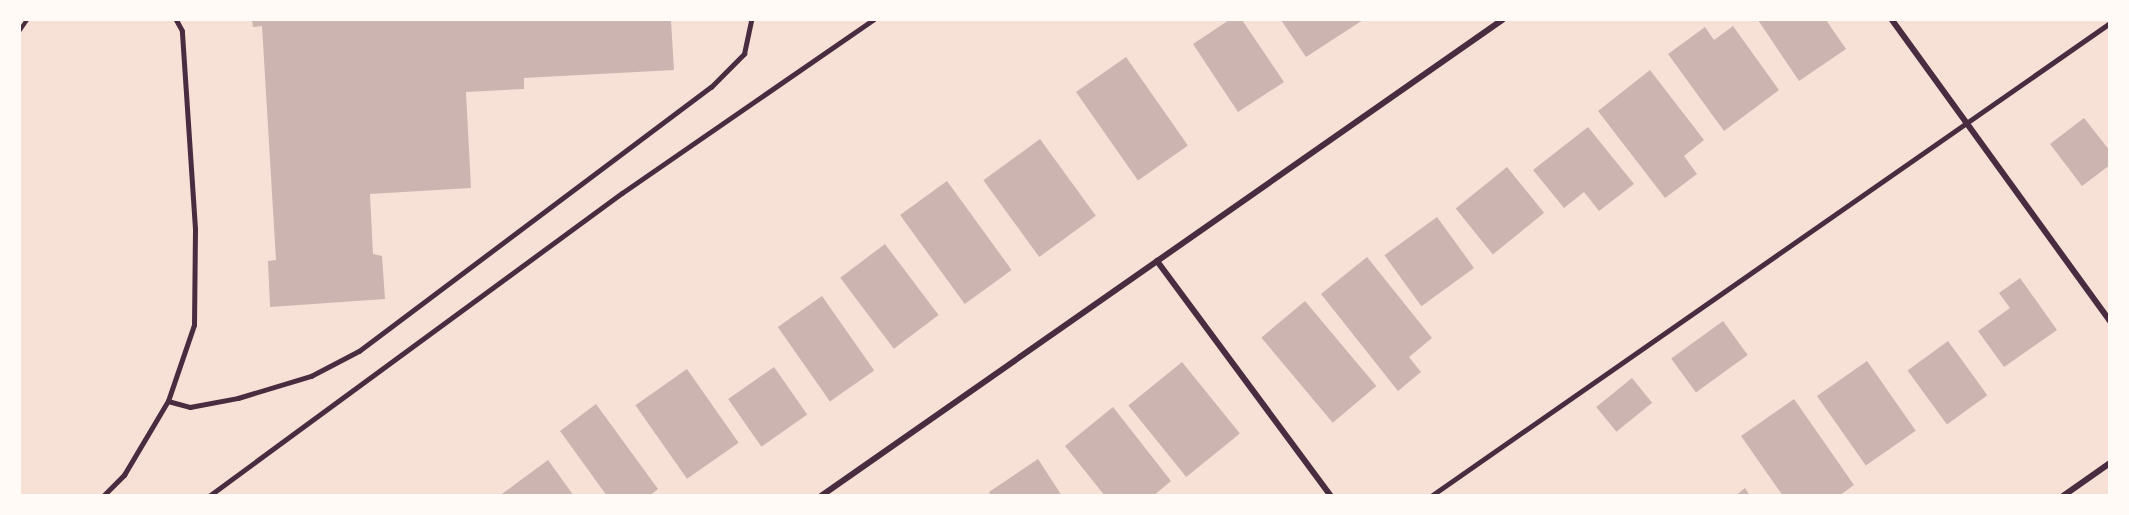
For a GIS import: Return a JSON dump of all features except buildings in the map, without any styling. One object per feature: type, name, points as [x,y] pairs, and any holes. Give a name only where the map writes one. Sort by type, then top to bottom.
[{"type":"street","points":[[820,495],[1502,20]]},
{"type":"street","points":[[1892,20],[2109,321]]},
{"type":"street","points":[[1156,261],[1331,495]]},
{"type":"street","points":[[2064,495],[2109,463]]},
{"type":"lane","points":[[103,495],[124,475],[168,401],[194,325],[195,229],[182,31],[176,20]]},
{"type":"lane","points":[[168,401],[190,406],[238,398],[311,376],[359,351],[711,87],[744,54],[751,20]]},
{"type":"lane","points":[[209,495],[622,193],[873,20]]},
{"type":"lane","points":[[1431,495],[1967,125],[2109,22]]},
{"type":"path","points":[[20,30],[27,20]]}]
